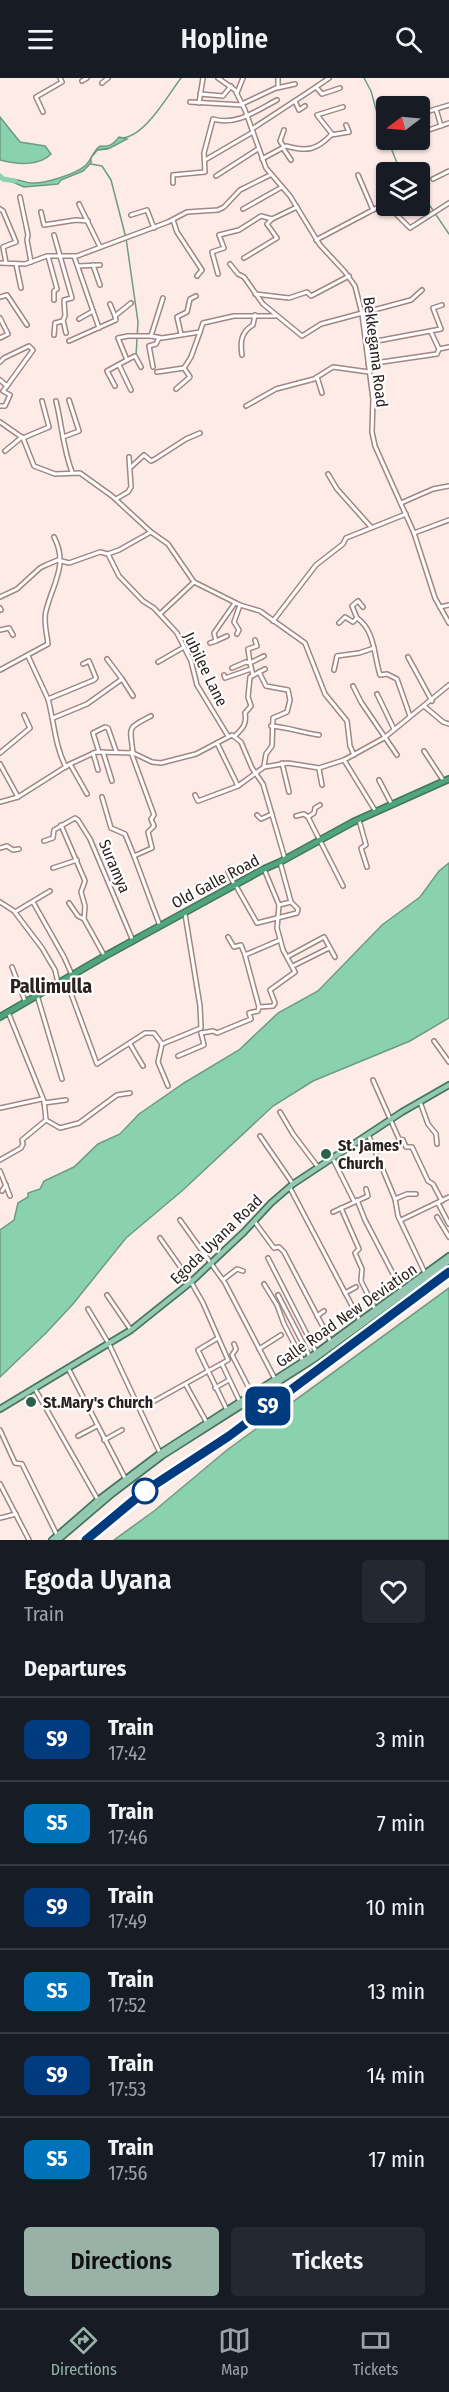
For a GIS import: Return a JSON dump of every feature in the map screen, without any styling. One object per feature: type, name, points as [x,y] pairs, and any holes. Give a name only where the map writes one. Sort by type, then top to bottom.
[{"type":"highway","name":"Old Galle Road","points":[[0,1017],[105,956],[318,840],[446,781]]},
{"type":"main road","name":"Egoda Uyana Road","points":[[0,1409],[131,1330],[191,1282],[270,1203],[291,1186],[389,1120],[449,1086]]},
{"type":"main road","name":"Galle Road New Deviation","points":[[58,1538],[125,1478],[316,1358],[449,1256]]},
{"type":"main road","name":"Galle Road New Deviation","points":[[52,1540],[58,1538],[161,1455],[316,1353],[402,1291],[449,1261]]},
{"type":"street","points":[[43,112],[36,97],[62,82],[60,78]]},
{"type":"street","points":[[82,81],[87,78]]},
{"type":"street","points":[[102,83],[108,78]]},
{"type":"street","points":[[199,103],[203,78]]},
{"type":"street","name":"Bekkegama Road","points":[[218,78],[237,93],[270,175],[297,207],[316,240],[349,276],[360,300],[373,399],[372,432],[375,446],[414,533],[435,598],[449,623]]},
{"type":"street","points":[[237,93],[243,78]]},
{"type":"street","points":[[277,88],[278,78]]},
{"type":"street","points":[[204,160],[329,78]]},
{"type":"street","points":[[190,102],[243,105],[277,88],[295,84]]},
{"type":"street","points":[[200,94],[223,96],[231,86]]},
{"type":"street","points":[[316,87],[322,94],[340,88]]},
{"type":"street","points":[[172,183],[173,175],[204,172],[204,160],[213,119],[226,123],[247,116],[277,100]]},
{"type":"street","points":[[295,101],[299,110],[305,106]]},
{"type":"street","points":[[430,111],[449,105]]},
{"type":"street","points":[[331,135],[332,132],[317,116],[343,107]]},
{"type":"street","points":[[436,109],[441,126]]},
{"type":"street","points":[[430,130],[449,123]]},
{"type":"street","points":[[262,159],[284,147],[309,151],[324,143],[331,135],[349,132],[346,125]]},
{"type":"street","points":[[284,130],[280,141],[291,160]]},
{"type":"street","points":[[216,176],[258,149]]},
{"type":"street","points":[[434,179],[449,171]]},
{"type":"street","points":[[0,263],[25,264],[48,256],[75,256],[153,228],[187,213],[218,210],[240,190],[270,175]]},
{"type":"street","points":[[358,175],[373,210]]},
{"type":"street","points":[[243,209],[282,187]]},
{"type":"street","points":[[20,197],[32,262]]},
{"type":"street","points":[[430,214],[449,203]]},
{"type":"street","points":[[79,204],[100,247]]},
{"type":"street","points":[[244,258],[277,238],[267,224],[272,219],[297,207]]},
{"type":"street","points":[[316,240],[376,208]]},
{"type":"street","points":[[0,209],[3,211],[16,242],[3,247],[6,263]]},
{"type":"street","points":[[131,215],[147,210],[153,228]]},
{"type":"street","points":[[41,212],[44,225],[76,220],[88,221]]},
{"type":"street","points":[[218,274],[212,252],[224,248],[219,235],[240,230],[261,216],[272,219]]},
{"type":"street","points":[[399,216],[410,228],[428,216]]},
{"type":"street","points":[[173,220],[177,232],[202,270],[197,276]]},
{"type":"street","points":[[54,235],[72,298],[64,300],[63,321],[66,333]]},
{"type":"street","points":[[48,256],[57,290],[54,291],[54,300]]},
{"type":"street","points":[[75,256],[99,328]]},
{"type":"street","points":[[16,264],[21,288]]},
{"type":"street","points":[[230,264],[238,274],[244,277],[263,304],[302,336],[321,324],[411,300],[422,290]]},
{"type":"street","points":[[93,265],[100,285]]},
{"type":"street","points":[[78,266],[100,265]]},
{"type":"street","points":[[255,294],[289,298],[307,292],[311,296],[349,276]]},
{"type":"street","points":[[0,297],[8,294],[27,325]]},
{"type":"street","points":[[181,334],[177,317],[187,312],[190,298],[196,296]]},
{"type":"street","points":[[151,336],[163,298]]},
{"type":"street","points":[[115,316],[131,303]]},
{"type":"street","points":[[69,341],[116,320],[110,304]]},
{"type":"street","points":[[366,343],[441,329],[433,308],[442,304]]},
{"type":"street","points":[[79,319],[93,311]]},
{"type":"street","points":[[242,355],[241,339],[246,328],[253,325],[255,315]]},
{"type":"street","points":[[157,372],[184,368],[191,357],[203,323],[234,316],[277,316]]},
{"type":"street","points":[[0,318],[8,334],[0,338]]},
{"type":"street","points":[[54,335],[55,323],[63,321]]},
{"type":"street","points":[[127,360],[118,338],[151,336],[159,338],[200,332]]},
{"type":"street","points":[[431,332],[439,349]]},
{"type":"street","points":[[153,367],[149,346],[156,344],[159,338]]},
{"type":"street","points":[[0,362],[29,346],[33,350],[3,391],[10,397],[5,406],[0,406]]},
{"type":"street","points":[[439,349],[449,347]]},
{"type":"street","points":[[368,364],[437,354],[439,349]]},
{"type":"street","points":[[115,386],[107,371],[135,356],[141,367]]},
{"type":"street","points":[[119,365],[131,390]]},
{"type":"street","points":[[246,406],[276,389],[316,377],[333,367],[369,372]]},
{"type":"street","points":[[176,389],[190,377],[184,368]]},
{"type":"street","points":[[316,377],[322,393]]},
{"type":"street","points":[[0,380],[7,386]]},
{"type":"street","points":[[63,437],[79,431],[69,400]]},
{"type":"street","points":[[5,451],[22,437],[49,427],[42,401]]},
{"type":"street","points":[[56,401],[63,448],[72,472]]},
{"type":"street","points":[[0,422],[22,437],[34,466],[55,474],[80,472],[116,499],[151,532],[168,544],[194,582],[235,603],[250,606],[305,643],[325,694],[347,722],[350,746],[354,755]]},
{"type":"street","points":[[131,467],[144,456],[151,461],[200,433]]},
{"type":"street","points":[[116,499],[132,487],[129,457]]},
{"type":"street","points":[[328,474],[337,489],[371,527]]},
{"type":"street","points":[[401,503],[433,489],[449,486]]},
{"type":"street","points":[[273,621],[316,565],[343,544],[346,538],[406,514]]},
{"type":"street","points":[[414,533],[449,520]]},
{"type":"street","points":[[0,597],[17,589],[40,568],[58,560],[69,564],[100,552],[108,554],[151,532]]},
{"type":"street","points":[[0,670],[48,644],[45,612],[58,580],[57,543],[54,537]]},
{"type":"street","name":"Jubilee Lane","points":[[108,554],[119,576],[177,633],[191,661],[197,685],[228,736]]},
{"type":"street","points":[[160,614],[194,582]]},
{"type":"street","points":[[363,607],[358,601],[352,606],[357,618],[366,626],[380,675],[387,674],[397,679],[410,716]]},
{"type":"street","points":[[216,641],[214,633],[235,603]]},
{"type":"street","points":[[237,634],[239,630],[234,622],[240,605]]},
{"type":"street","points":[[440,608],[449,605]]},
{"type":"street","points":[[339,623],[345,617],[353,622],[357,618]]},
{"type":"street","points":[[0,630],[9,628],[13,635]]},
{"type":"street","points":[[210,643],[227,636]]},
{"type":"street","points":[[253,675],[248,649],[257,646],[255,640]]},
{"type":"street","points":[[158,662],[184,647]]},
{"type":"street","points":[[334,670],[337,656],[374,648]]},
{"type":"street","points":[[28,656],[48,699],[59,754],[87,794]]},
{"type":"street","points":[[232,668],[264,656]]},
{"type":"street","points":[[408,657],[432,701]]},
{"type":"street","points":[[107,659],[133,696]]},
{"type":"street","points":[[48,699],[96,678],[89,661],[83,663]]},
{"type":"street","points":[[224,675],[226,679],[251,669]]},
{"type":"street","points":[[235,736],[245,725],[247,720],[245,713],[251,706],[249,680],[253,675],[265,669]]},
{"type":"street","points":[[259,672],[266,686],[289,692],[290,700],[286,712],[276,716],[271,726],[272,746],[266,753],[264,767]]},
{"type":"street","points":[[53,718],[87,704],[122,679]]},
{"type":"street","points":[[195,795],[198,801],[238,786],[264,767],[305,764],[319,768],[344,760],[384,738],[449,685]]},
{"type":"street","points":[[353,686],[384,738],[397,755]]},
{"type":"street","points":[[377,694],[394,729]]},
{"type":"street","points":[[424,706],[443,722],[449,723]]},
{"type":"street","points":[[0,753],[30,728],[24,715]]},
{"type":"street","points":[[134,856],[152,848],[148,832],[154,826],[151,819],[154,815],[132,753],[130,731],[151,717]]},
{"type":"street","points":[[271,726],[288,727],[318,735]]},
{"type":"street","points":[[112,781],[93,733],[105,727],[108,728],[116,751]]},
{"type":"street","points":[[0,802],[18,797],[93,753],[116,751],[132,753],[152,762],[161,763],[196,753],[228,736],[235,736],[241,742],[252,768],[263,784],[272,814],[291,902],[298,909],[297,914],[257,923],[229,875],[230,868]]},
{"type":"street","points":[[217,743],[238,786]]},
{"type":"street","points":[[424,751],[446,781]]},
{"type":"street","points":[[93,753],[98,770]]},
{"type":"street","points":[[344,760],[376,812]]},
{"type":"street","points":[[0,764],[18,797]]},
{"type":"street","points":[[282,764],[289,792]]},
{"type":"street","points":[[319,768],[322,785]]},
{"type":"street","points":[[379,780],[392,805]]},
{"type":"street","points":[[102,797],[111,828],[125,834],[160,926]]},
{"type":"street","points":[[308,817],[314,813],[315,808],[320,806]]},
{"type":"street","points":[[257,815],[261,819],[272,814]]},
{"type":"street","points":[[296,816],[304,814],[308,817],[343,886]]},
{"type":"street","name":"Suramya","points":[[61,825],[77,819],[90,839],[133,941]]},
{"type":"street","points":[[359,820],[366,845],[361,848],[367,867]]},
{"type":"street","points":[[44,841],[53,838],[54,830],[61,825],[85,881],[81,892],[85,906],[84,919]]},
{"type":"street","points":[[0,848],[7,846],[13,850],[19,849]]},
{"type":"street","points":[[53,868],[77,861]]},
{"type":"street","points":[[259,1007],[273,1006],[275,1003],[270,990],[295,972],[280,940],[277,918],[279,905],[264,869]]},
{"type":"street","points":[[15,912],[50,891]]},
{"type":"street","points":[[33,902],[72,975]]},
{"type":"street","points":[[279,905],[291,902]]},
{"type":"street","points":[[0,903],[15,912],[49,958],[58,984]]},
{"type":"street","points":[[69,903],[78,916],[84,919],[105,956]]},
{"type":"street","points":[[178,1056],[204,1045],[185,914]]},
{"type":"street","points":[[162,1044],[201,1031],[217,1033],[250,1019],[249,1013],[258,1011],[259,1007],[241,945],[234,947],[228,937]]},
{"type":"street","points":[[287,957],[324,937],[335,957]]},
{"type":"street","points":[[245,955],[280,940]]},
{"type":"street","points":[[293,966],[329,948]]},
{"type":"street","points":[[12,967],[26,1003]]},
{"type":"street","points":[[66,979],[96,1064],[145,1033],[154,1033],[162,1044],[158,1062],[168,1086]]},
{"type":"street","points":[[37,996],[62,1079]]},
{"type":"street","points":[[8,1012],[43,1101],[46,1120]]},
{"type":"street","points":[[434,1041],[449,1062]]},
{"type":"street","points":[[130,1044],[143,1066]]},
{"type":"street","points":[[373,1080],[399,1139],[403,1140],[406,1147],[412,1147],[428,1181],[433,1184],[449,1224]]},
{"type":"street","points":[[46,1120],[60,1128],[79,1123],[117,1095],[130,1093]]},
{"type":"street","points":[[0,1108],[66,1100]]},
{"type":"street","points":[[420,1101],[437,1143]]},
{"type":"street","points":[[280,1112],[293,1134],[318,1167]]},
{"type":"street","points":[[0,1160],[21,1148],[22,1140],[46,1120]]},
{"type":"street","points":[[368,1134],[395,1199],[401,1221],[427,1275]]},
{"type":"street","points":[[260,1136],[291,1186],[360,1321]]},
{"type":"street","points":[[332,1157],[402,1291]]},
{"type":"street","points":[[0,1171],[10,1196]]},
{"type":"street","points":[[2,1191],[6,1185]]},
{"type":"street","points":[[333,1212],[368,1196],[366,1189]]},
{"type":"street","points":[[395,1199],[407,1194],[416,1194]]},
{"type":"street","points":[[401,1221],[449,1197]]},
{"type":"street","points":[[341,1208],[359,1249],[355,1253],[362,1269],[361,1281],[376,1310]]},
{"type":"street","points":[[437,1217],[449,1237]]},
{"type":"street","points":[[180,1220],[224,1280],[276,1379]]},
{"type":"street","points":[[254,1221],[274,1248],[279,1247],[284,1252],[331,1342]]},
{"type":"street","points":[[140,1409],[228,1360],[206,1308],[160,1238]]},
{"type":"street","points":[[268,1258],[316,1353]]},
{"type":"street","points":[[224,1280],[237,1269],[243,1271]]},
{"type":"street","points":[[264,1284],[277,1305],[303,1361]]},
{"type":"street","points":[[345,1293],[356,1287]]},
{"type":"street","points":[[106,1295],[131,1330]]},
{"type":"street","points":[[278,1296],[310,1357]]},
{"type":"street","points":[[87,1309],[108,1344],[161,1455]]},
{"type":"street","points":[[317,1316],[324,1311]]},
{"type":"street","points":[[259,1349],[281,1335]]},
{"type":"street","points":[[218,1338],[198,1348],[227,1410]]},
{"type":"street","points":[[234,1344],[236,1350],[232,1356],[252,1394]]},
{"type":"street","points":[[222,1364],[240,1402]]},
{"type":"street","points":[[68,1368],[125,1478]]},
{"type":"street","points":[[215,1388],[230,1380]]},
{"type":"street","points":[[186,1385],[207,1423]]},
{"type":"street","points":[[35,1389],[98,1500]]},
{"type":"street","points":[[78,1436],[97,1426]]},
{"type":"street","points":[[0,1430],[15,1463],[22,1464],[58,1538]]},
{"type":"street","points":[[104,1440],[122,1430]]},
{"type":"street","points":[[0,1484],[29,1540]]},
{"type":"street","points":[[0,1518],[16,1514]]},
{"type":"shaded area","points":[[0,117],[20,142],[45,146],[51,154],[34,163],[13,163],[0,160]]},
{"type":"shaded area","points":[[119,137],[127,139],[110,148],[97,150],[91,157],[100,146],[111,145]]},
{"type":"shaded area","points":[[91,158],[91,163],[83,171],[61,180],[58,184],[24,187],[8,180],[37,183],[68,175],[81,168]]},
{"type":"shaded area","points":[[449,863],[449,1018],[410,1041],[313,1081],[273,1106],[183,1190],[126,1238],[73,1304],[0,1377],[0,1230],[14,1220],[18,1203],[28,1197],[28,1193],[40,1189],[44,1181],[74,1167],[98,1144],[120,1134],[139,1114],[184,1083],[239,1050],[278,1013],[318,991],[382,925],[420,897],[439,871]]},
{"type":"shaded area","points":[[449,1288],[449,1540],[114,1540],[154,1511],[227,1450]]},
{"type":"waterway","points":[[120,138],[129,136],[146,124],[181,78]]},
{"type":"waterway","points":[[364,78],[371,91],[376,109]]},
{"type":"waterway","points":[[94,154],[97,150],[108,149]]},
{"type":"waterway","points":[[392,150],[397,162]]},
{"type":"waterway","points":[[91,164],[102,166],[111,180],[126,238],[138,322],[136,356]]},
{"type":"waterway","points":[[0,176],[3,179],[15,181]]},
{"type":"waterway","points":[[430,206],[449,234]]},
{"type":"railway","points":[[86,1540],[145,1491],[229,1436],[449,1272]]},
{"type":"train","name":"S9","points":[[86,1540],[145,1491],[229,1436],[449,1272]]},
{"type":"place","name":"St. James' Church","points":[[326,1154]]},
{"type":"place","name":"St.Mary's Church","points":[[31,1402]]},
{"type":"district","name":"Pallimulla","points":[[51,986]]}]
